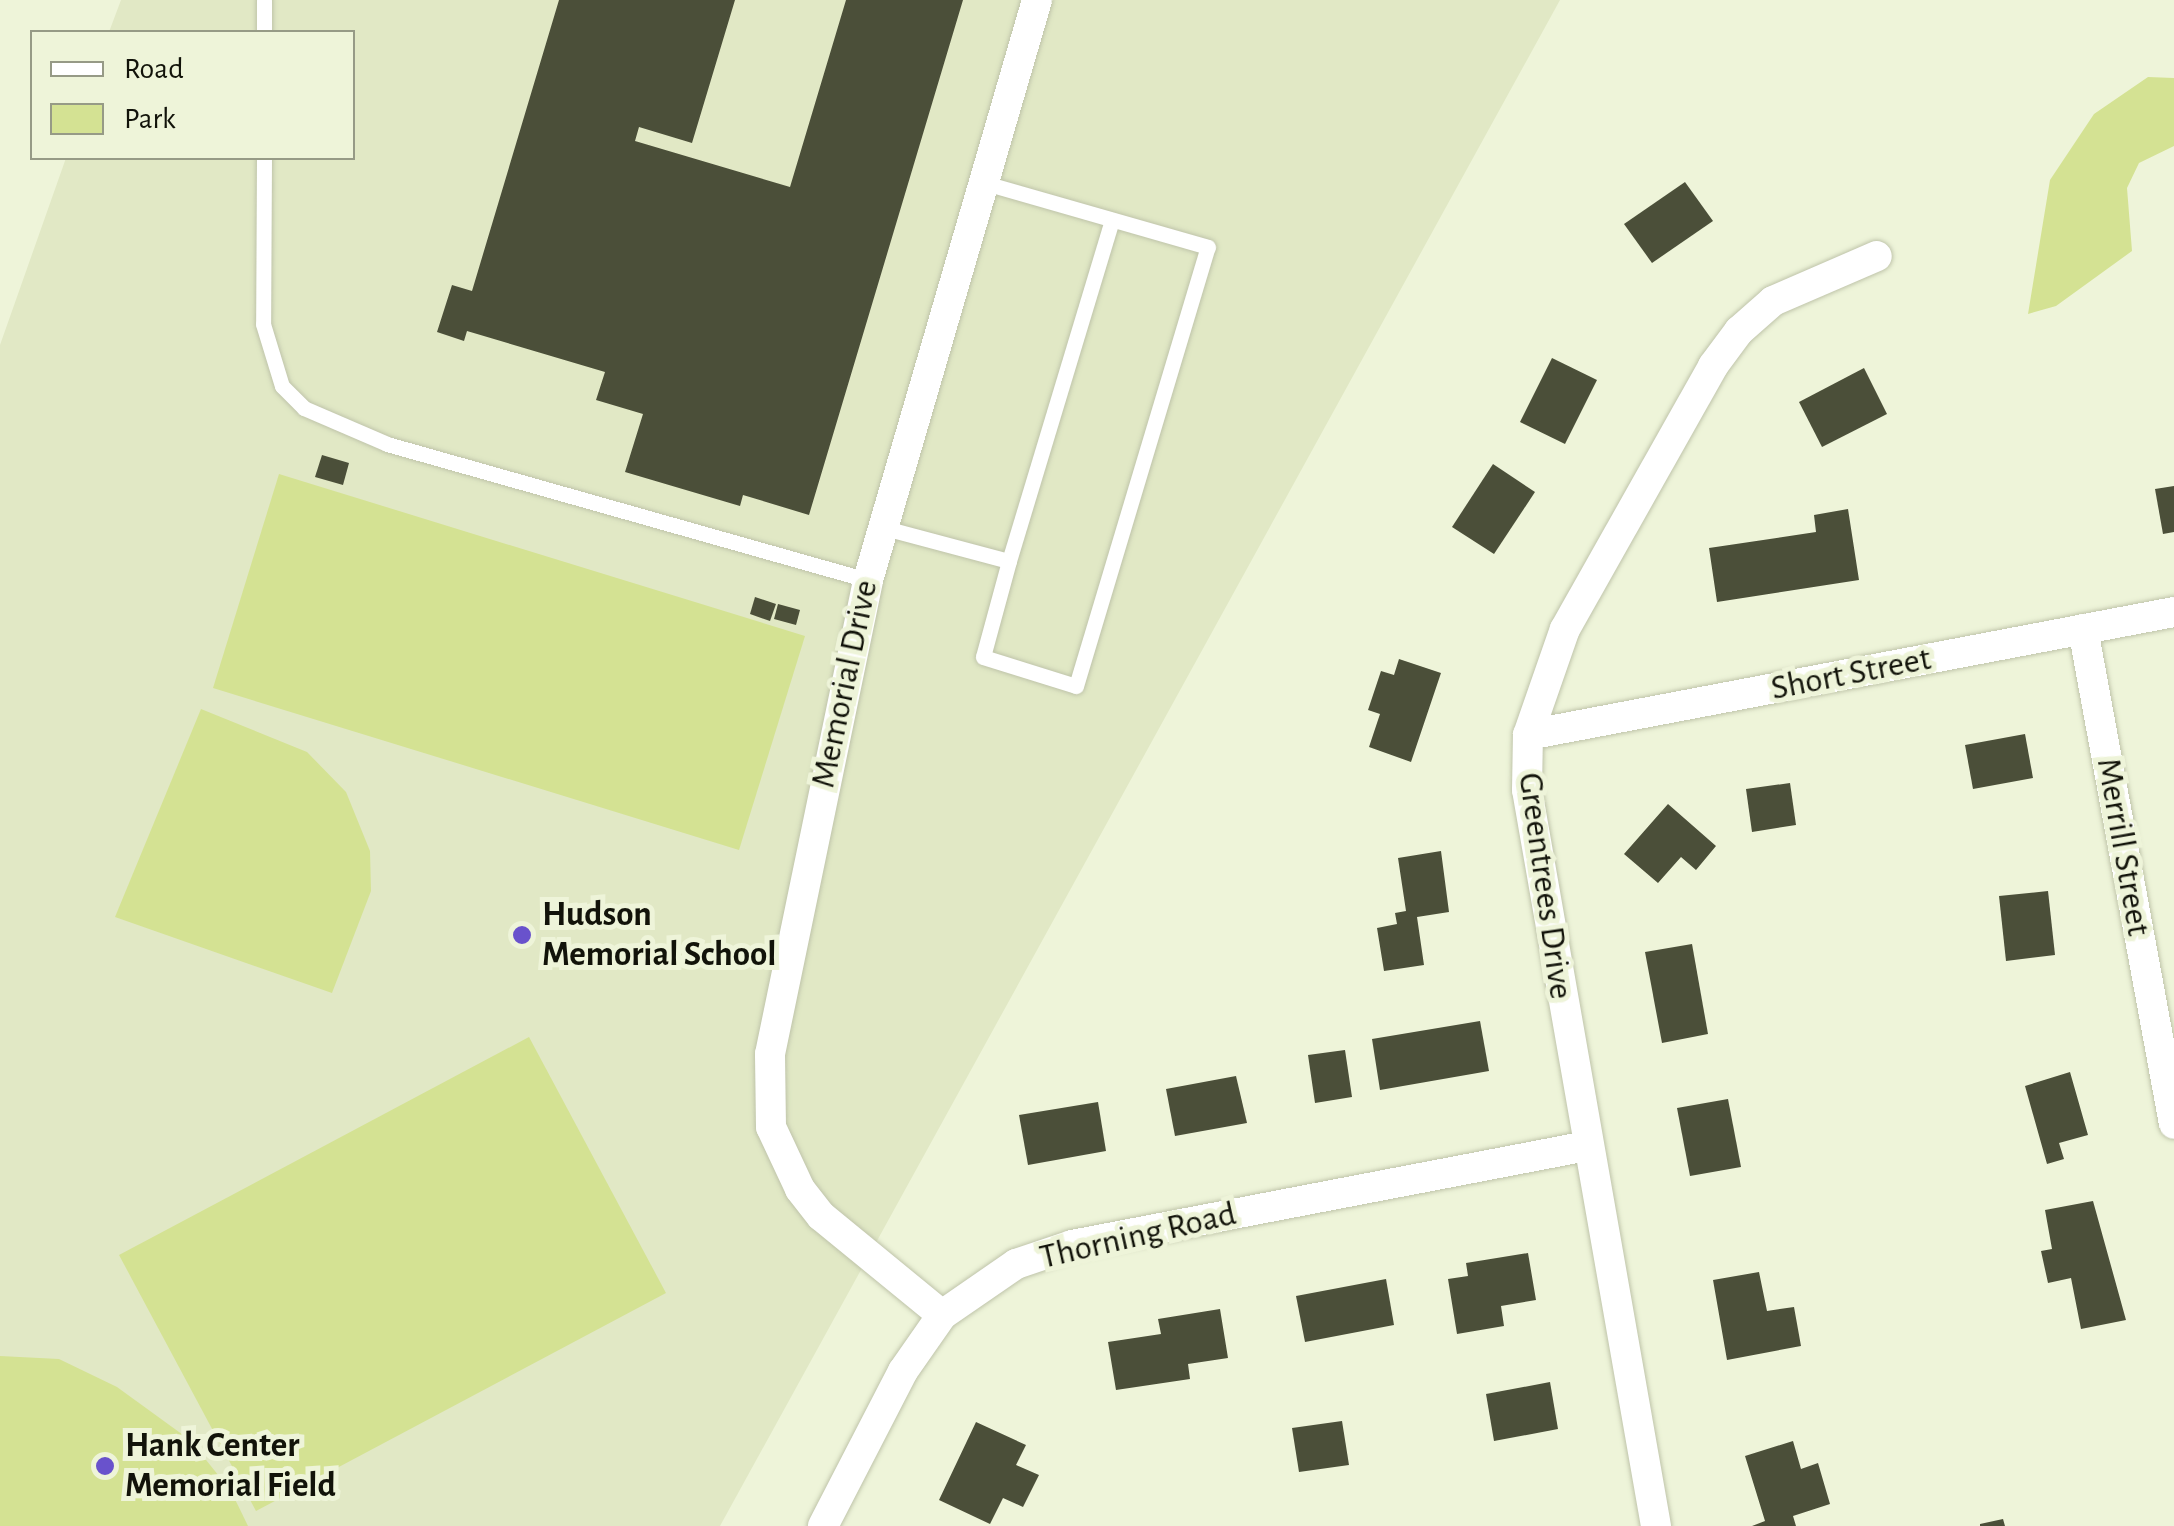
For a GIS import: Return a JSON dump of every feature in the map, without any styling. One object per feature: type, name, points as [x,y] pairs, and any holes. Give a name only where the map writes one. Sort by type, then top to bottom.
[{"type":"street","name":"Memorial Drive","points":[[942,1314],[822,1216],[800,1189],[771,1127],[774,1006],[868,580],[979,180],[1037,0]]},
{"type":"street","name":"Greentrees Drive","points":[[1656,1526],[1586,1146],[1527,790],[1528,735],[1566,629],[1713,366],[1773,301],[1878,256]]},
{"type":"street","name":"Short Street","points":[[1528,735],[2174,612]]},
{"type":"street","name":"Merrill Street","points":[[2083,629],[2167,1046],[2174,1124]]},
{"type":"street","name":"Thorning Road","points":[[823,1526],[902,1371],[942,1314],[1016,1264],[1072,1245],[1586,1146]]},
{"type":"lane","points":[[264,0],[264,30]]},
{"type":"lane","points":[[264,160],[263,324],[282,386],[304,408],[387,444],[868,580]]},
{"type":"lane","points":[[979,180],[1208,247],[1076,686],[983,658],[1112,220]]},
{"type":"lane","points":[[882,527],[1009,561]]},
{"type":"shaded area","name":"Hudson Memorial School","points":[[121,0],[1560,0],[720,1526],[0,1526],[0,345],[65,160],[355,160],[355,30],[110,30]]},
{"type":"green space","points":[[2148,77],[2174,78],[2174,146],[2139,163],[2127,188],[2132,251],[2056,306],[2028,314],[2050,180],[2094,114]]},
{"type":"green space","points":[[279,474],[805,636],[739,850],[213,688]]},
{"type":"green space","points":[[201,709],[307,752],[346,792],[370,851],[371,891],[332,993],[115,917]]},
{"type":"green space","points":[[529,1037],[666,1293],[256,1511],[119,1255]]},
{"type":"green space","name":"Hank Center Memorial Field","points":[[0,1356],[59,1359],[117,1387],[190,1440],[231,1491],[248,1526],[0,1526]]},
{"type":"building","points":[[559,0],[735,0],[692,143],[639,127],[635,141],[790,187],[846,0],[963,0],[809,515],[743,495],[740,506],[625,472],[643,414],[596,400],[605,372],[467,331],[464,341],[437,332],[452,285],[472,291]]},
{"type":"building","points":[[1685,182],[1713,221],[1652,263],[1624,224]]},
{"type":"building","points":[[1552,358],[1597,380],[1565,444],[1520,422]]},
{"type":"building","points":[[1864,368],[1887,414],[1822,447],[1799,402]]},
{"type":"building","points":[[322,455],[349,463],[343,485],[315,477]]},
{"type":"building","points":[[1493,464],[1535,492],[1494,554],[1452,527]]},
{"type":"building","points":[[2174,486],[2174,532],[2163,534],[2155,489]]},
{"type":"building","points":[[1848,509],[1859,580],[1717,602],[1709,548],[1816,532],[1814,515]]},
{"type":"building","points":[[755,597],[776,604],[770,621],[750,614]]},
{"type":"building","points":[[778,604],[800,610],[796,625],[774,619]]},
{"type":"building","points":[[1399,659],[1441,673],[1411,762],[1369,747],[1380,714],[1368,710],[1381,671],[1394,675]]},
{"type":"building","points":[[2025,734],[2033,778],[1973,789],[1965,745]]},
{"type":"building","points":[[1790,783],[1796,825],[1752,832],[1746,789]]},
{"type":"building","points":[[1668,804],[1716,846],[1696,870],[1681,857],[1658,883],[1624,854]]},
{"type":"building","points":[[1441,851],[1449,912],[1417,917],[1424,965],[1384,971],[1377,928],[1397,924],[1395,913],[1406,911],[1398,858]]},
{"type":"building","points":[[2048,891],[2055,955],[2006,961],[1999,896]]},
{"type":"building","points":[[1692,944],[1708,1034],[1662,1043],[1645,952]]},
{"type":"building","points":[[1480,1021],[1489,1071],[1380,1090],[1372,1039]]},
{"type":"building","points":[[1345,1050],[1352,1097],[1315,1103],[1308,1055]]},
{"type":"building","points":[[2070,1072],[2088,1135],[2059,1143],[2064,1159],[2047,1164],[2025,1086]]},
{"type":"building","points":[[1236,1076],[1247,1123],[1175,1136],[1166,1089]]},
{"type":"building","points":[[1728,1099],[1741,1167],[1690,1176],[1677,1108]]},
{"type":"building","points":[[1098,1102],[1106,1151],[1028,1165],[1019,1115]]},
{"type":"building","points":[[2093,1201],[2126,1320],[2081,1329],[2071,1278],[2048,1283],[2041,1251],[2052,1249],[2045,1210]]},
{"type":"building","points":[[1528,1253],[1536,1300],[1501,1306],[1504,1326],[1457,1334],[1448,1279],[1468,1276],[1466,1263]]},
{"type":"building","points":[[1759,1272],[1767,1311],[1794,1307],[1801,1346],[1727,1360],[1713,1280]]},
{"type":"building","points":[[1386,1279],[1394,1325],[1305,1342],[1296,1296]]},
{"type":"building","points":[[1220,1309],[1228,1358],[1188,1364],[1190,1379],[1116,1390],[1108,1342],[1161,1334],[1158,1319]]},
{"type":"building","points":[[1550,1382],[1558,1429],[1494,1441],[1486,1394]]},
{"type":"building","points":[[1342,1421],[1349,1465],[1299,1472],[1292,1428]]},
{"type":"building","points":[[976,1422],[1026,1445],[1016,1465],[1039,1475],[1023,1507],[1003,1498],[990,1524],[939,1500]]},
{"type":"building","points":[[1793,1441],[1801,1469],[1818,1463],[1830,1504],[1793,1516],[1796,1526],[1752,1526],[1765,1521],[1745,1456]]},
{"type":"building","points":[[2003,1519],[2005,1526],[1980,1526],[1980,1524]]},
{"type":"place","name":"Hudson Memorial School","points":[[522,935]]},
{"type":"place","name":"Hank Center Memorial Field","points":[[105,1466]]}]
